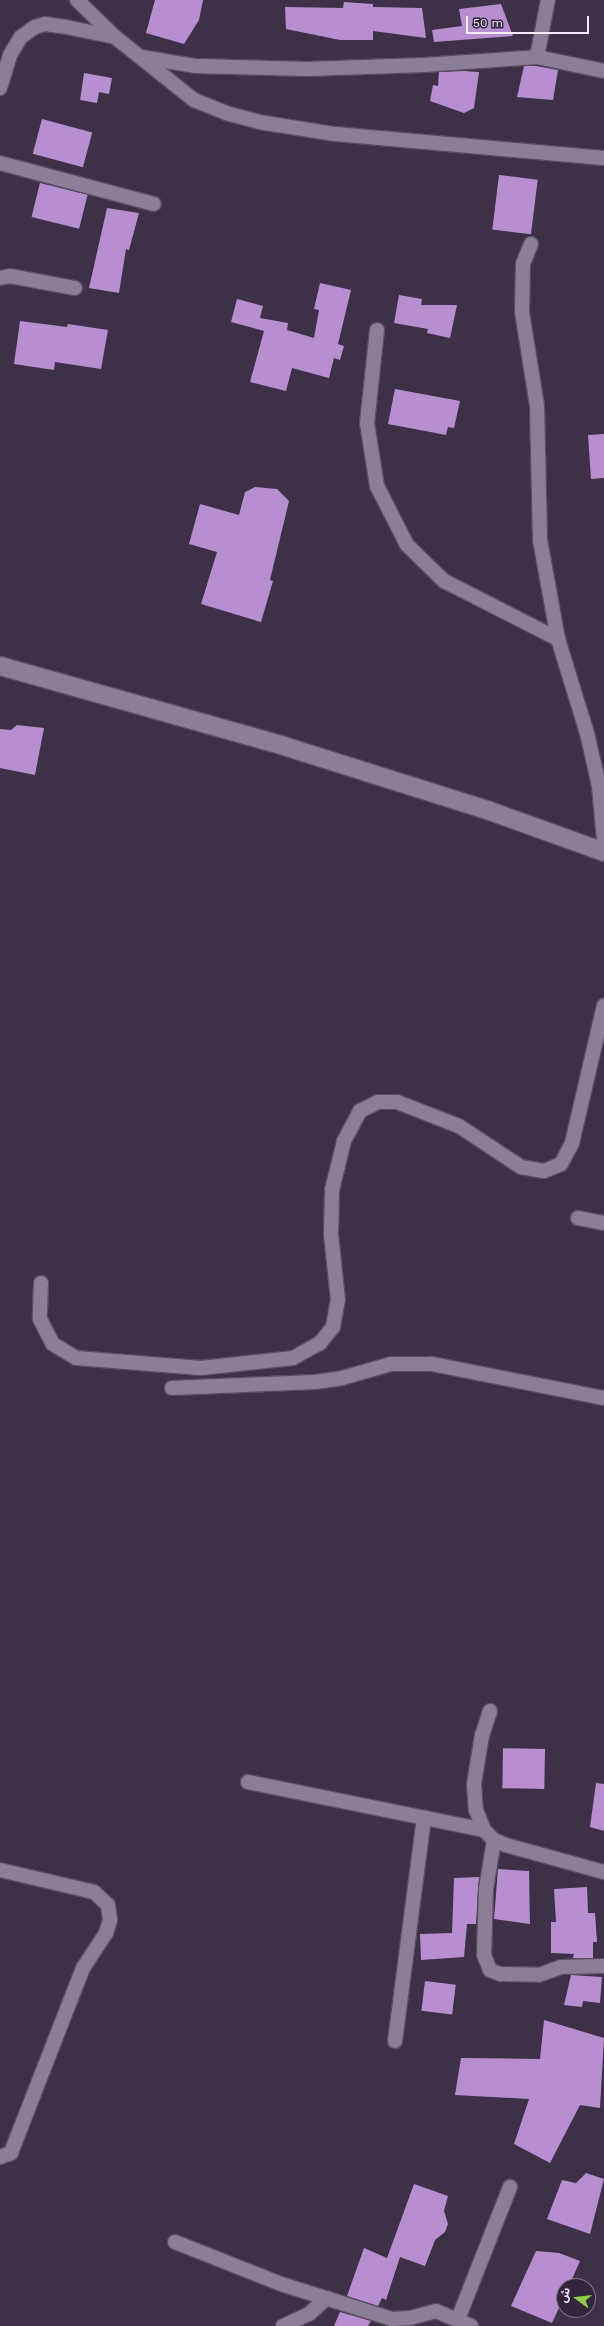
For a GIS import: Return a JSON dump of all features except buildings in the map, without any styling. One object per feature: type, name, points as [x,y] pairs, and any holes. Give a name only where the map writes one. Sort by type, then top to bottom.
[{"type":"street","points":[[77,0],[115,37],[194,100],[226,113],[259,122],[417,144],[604,158]]},
{"type":"street","points":[[537,57],[548,0]]},
{"type":"street","points":[[0,88],[10,55],[21,37],[35,27],[45,24],[115,37]]},
{"type":"street","points":[[138,56],[196,66],[307,69],[424,65],[537,57],[604,71]]},
{"type":"street","points":[[0,163],[154,204]]},
{"type":"street","points":[[531,244],[523,264],[522,312],[537,406],[540,540],[558,639],[586,732],[599,786],[604,840]]},
{"type":"street","points":[[0,278],[10,276],[75,288]]},
{"type":"street","points":[[377,330],[367,423],[377,486],[407,545],[444,580],[558,639]]},
{"type":"street","points":[[0,666],[284,746],[490,811],[604,852]]},
{"type":"street","points":[[41,1283],[40,1319],[53,1344],[76,1358],[201,1368],[293,1358],[320,1343],[333,1327],[338,1300],[331,1235],[332,1190],[344,1141],[360,1112],[378,1102],[397,1102],[459,1126],[521,1167],[544,1171],[561,1164],[572,1143],[604,1006]]},
{"type":"street","points":[[578,1218],[604,1223]]},
{"type":"street","points":[[172,1388],[315,1382],[342,1378],[391,1364],[426,1364],[604,1398]]},
{"type":"street","points":[[490,1711],[482,1735],[474,1784],[476,1810],[489,1835],[484,1948],[486,1963],[490,1970],[500,1974],[539,1975],[561,1967],[604,1966]]},
{"type":"street","points":[[248,1782],[424,1818],[489,1835],[604,1872]]},
{"type":"street","points":[[395,2041],[424,1818]]},
{"type":"street","points":[[0,1870],[94,1892],[108,1905],[110,1920],[106,1934],[82,1968],[11,2153],[0,2157]]},
{"type":"street","points":[[458,2319],[510,2187]]},
{"type":"street","points":[[175,2242],[281,2284],[392,2319],[410,2318],[436,2311],[458,2319],[471,2326]]},
{"type":"street","points":[[283,2326],[309,2314],[327,2298]]}]
